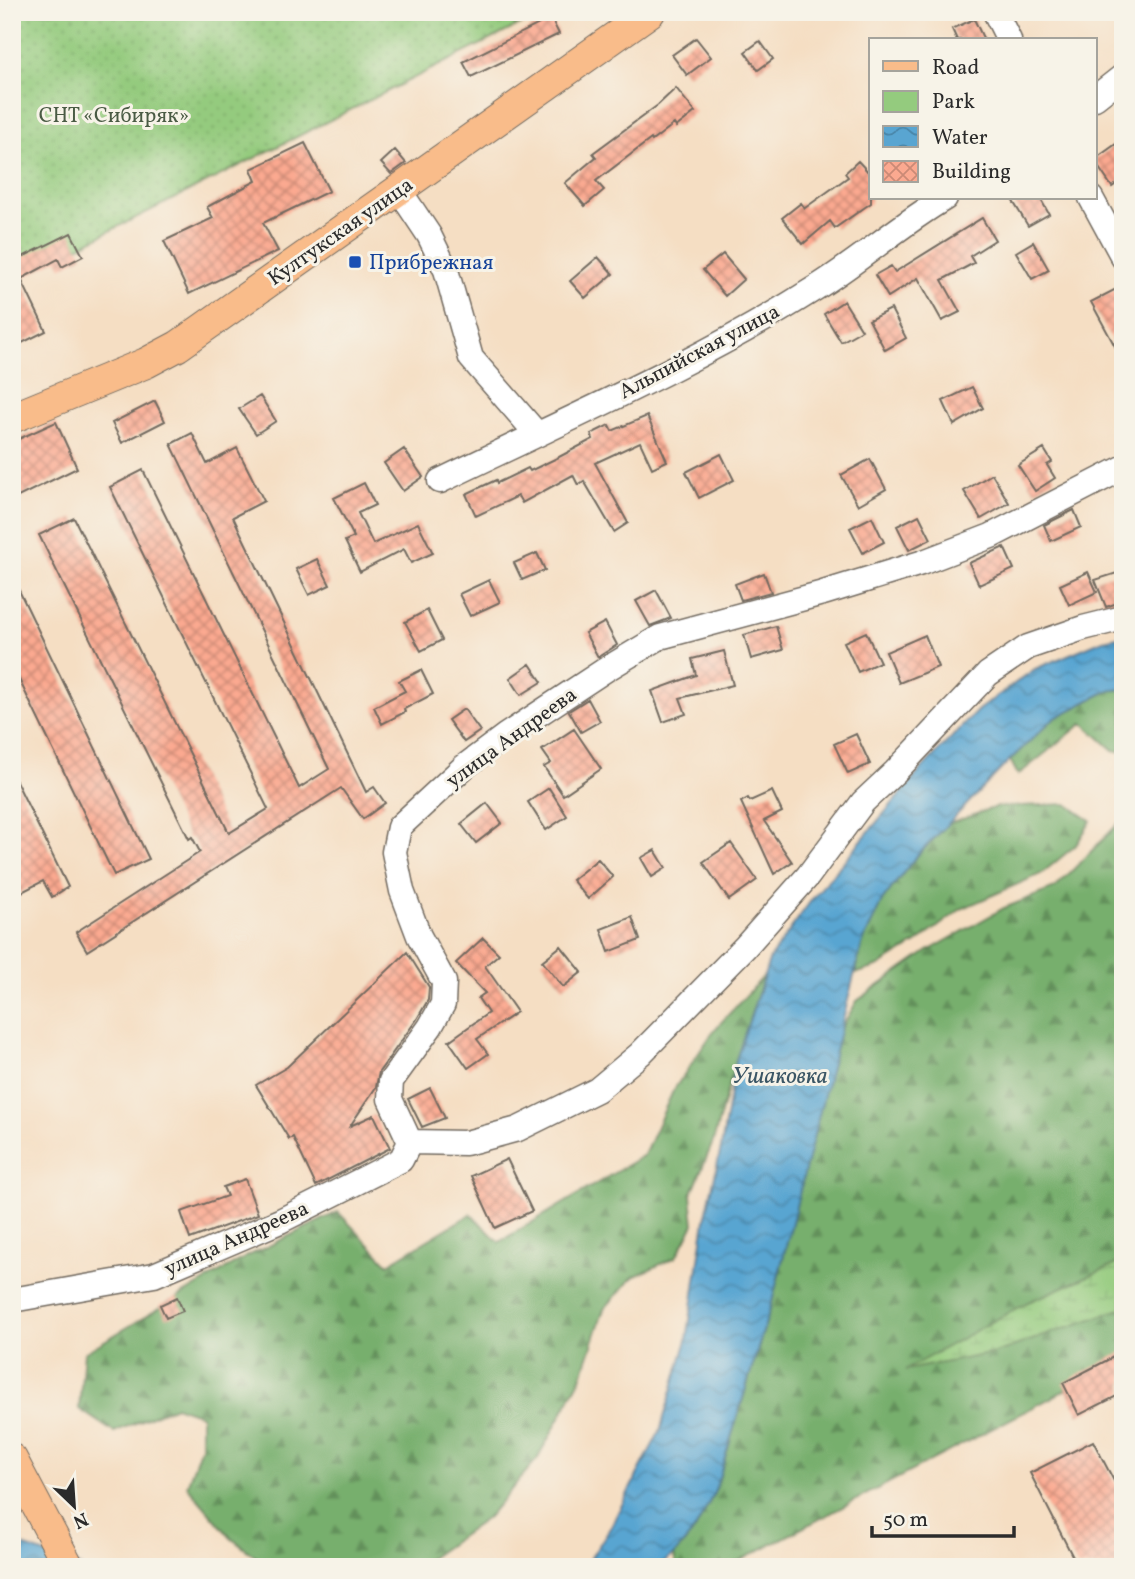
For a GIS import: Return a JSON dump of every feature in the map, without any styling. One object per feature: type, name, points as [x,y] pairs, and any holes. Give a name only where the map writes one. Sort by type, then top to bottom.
[{"type":"main road","name":"Култукская улица","points":[[12,418],[146,363],[178,346],[399,190],[637,16]]},
{"type":"main road","points":[[12,1459],[69,1567]]},
{"type":"street","points":[[995,12],[1008,38]]},
{"type":"street","points":[[1096,97],[1123,76]]},
{"type":"street","points":[[399,190],[429,235],[446,270],[471,358],[537,434]]},
{"type":"street","name":"Альпийская улица","points":[[440,481],[682,363],[815,289],[922,211],[941,200]]},
{"type":"street","points":[[1092,200],[1123,257]]},
{"type":"street","name":"улица Андреева","points":[[12,1300],[154,1275],[280,1221],[401,1160],[410,1142],[390,1099],[391,1081],[443,1004],[444,982],[419,936],[402,891],[394,852],[399,827],[465,766],[505,736],[660,637],[823,593],[921,563],[991,536],[1064,496],[1123,468]]},
{"type":"street","points":[[410,1142],[466,1143],[518,1129],[597,1090],[640,1054],[745,947],[808,876],[863,802],[988,674],[1028,647],[1083,628],[1123,618]]},
{"type":"green space","name":"СНТ «Сибиряк»","points":[[12,12],[545,12],[12,280]]},
{"type":"green space","points":[[1123,689],[1123,752],[1113,750],[1083,723],[1018,775],[1010,760],[1053,719],[1107,691]]},
{"type":"green space","points":[[1067,804],[1091,821],[1076,845],[1041,874],[961,909],[918,942],[877,967],[855,974],[862,944],[882,901],[914,859],[948,824],[996,807]]},
{"type":"green space","points":[[1123,819],[1123,1360],[728,1567],[676,1567],[674,1555],[695,1530],[715,1491],[772,1302],[838,1034],[857,1001],[928,951],[1004,908],[1055,888]]},
{"type":"green space","points":[[764,976],[735,1063],[713,1142],[691,1195],[694,1224],[676,1257],[633,1277],[604,1309],[581,1378],[538,1458],[487,1518],[417,1567],[269,1567],[231,1538],[187,1486],[201,1446],[201,1415],[175,1406],[114,1432],[79,1409],[84,1353],[246,1257],[338,1212],[388,1264],[471,1214],[499,1242],[644,1155],[673,1091],[715,1029]]},
{"type":"green space","points":[[1123,1261],[1123,1308],[995,1353],[905,1370],[1026,1303]]},
{"type":"water","name":"Ушаковка","points":[[1123,636],[1123,689],[1107,691],[1053,719],[914,859],[882,901],[862,944],[772,1302],[715,1491],[695,1530],[674,1555],[658,1567],[585,1567],[610,1528],[660,1431],[687,1340],[705,1220],[721,1148],[735,1063],[770,958],[812,899],[924,766],[978,710],[1035,669],[1103,640]]},
{"type":"water","points":[[12,1542],[81,1567],[12,1567]]},
{"type":"building","points":[[551,18],[559,34],[471,77],[463,62]]},
{"type":"building","points":[[974,19],[983,38],[956,38],[952,29]]},
{"type":"building","points":[[696,38],[711,57],[687,75],[672,55]]},
{"type":"building","points":[[760,41],[773,59],[758,70],[745,52]]},
{"type":"building","points":[[676,88],[695,112],[676,127],[674,124],[652,141],[651,139],[596,181],[604,190],[585,206],[565,183],[596,157],[593,153],[658,105]]},
{"type":"building","points":[[1123,139],[1123,179],[1112,187],[1096,163],[1096,158]]},
{"type":"building","points":[[305,143],[329,191],[263,223],[278,251],[189,294],[164,241],[213,218],[207,207],[256,181],[251,169]]},
{"type":"building","points":[[395,150],[406,163],[391,174],[381,163]]},
{"type":"building","points":[[858,161],[869,173],[871,203],[835,228],[830,221],[803,244],[782,218],[801,203],[805,208],[848,177],[845,173]]},
{"type":"building","points":[[1012,200],[1041,200],[1049,214],[1028,226]]},
{"type":"building","points":[[982,218],[995,240],[970,256],[974,263],[942,280],[960,312],[942,321],[918,278],[888,297],[875,275],[891,266],[895,272]]},
{"type":"building","points":[[71,233],[83,256],[62,267],[58,259],[21,279],[46,331],[12,348],[12,262]]},
{"type":"building","points":[[1033,242],[1049,270],[1032,279],[1016,252]]},
{"type":"building","points":[[723,254],[744,279],[725,296],[703,270]]},
{"type":"building","points":[[598,257],[613,274],[585,298],[570,281]]},
{"type":"building","points":[[1118,288],[1123,297],[1123,361],[1091,302]]},
{"type":"building","points":[[844,301],[862,330],[841,342],[824,314]]},
{"type":"building","points":[[891,309],[906,338],[885,350],[869,320]]},
{"type":"building","points":[[972,387],[983,408],[954,425],[943,401]]},
{"type":"building","points":[[260,396],[276,421],[256,434],[239,409]]},
{"type":"building","points":[[155,401],[165,421],[122,443],[112,423]]},
{"type":"building","points":[[647,416],[667,461],[652,468],[640,442],[595,463],[628,523],[614,532],[584,481],[578,485],[573,475],[522,503],[518,496],[476,516],[466,494],[528,468],[530,471],[593,439],[591,434],[609,425],[612,431]]},
{"type":"building","points":[[56,422],[77,468],[12,500],[12,442]]},
{"type":"building","points":[[192,433],[207,464],[237,448],[264,501],[233,517],[366,792],[374,787],[385,803],[363,819],[341,788],[87,951],[76,932],[200,852],[192,837],[189,839],[39,535],[74,518],[229,833],[268,809],[110,487],[143,470],[299,788],[329,769],[171,444]]},
{"type":"building","points":[[404,449],[423,477],[403,491],[384,463]]},
{"type":"building","points":[[1044,449],[1052,462],[1047,465],[1055,478],[1035,491],[1018,465]]},
{"type":"building","points":[[721,454],[734,480],[699,498],[686,472]]},
{"type":"building","points":[[870,459],[886,489],[858,505],[841,475]]},
{"type":"building","points":[[992,474],[1009,503],[981,519],[964,491]]},
{"type":"building","points":[[364,483],[375,505],[358,513],[373,544],[418,523],[433,553],[411,563],[404,549],[360,572],[345,541],[354,537],[334,498]]},
{"type":"building","points":[[1074,510],[1081,527],[1051,541],[1044,525]]},
{"type":"building","points":[[919,515],[931,539],[909,550],[897,526]]},
{"type":"building","points":[[872,517],[884,542],[863,553],[850,528]]},
{"type":"building","points":[[1004,547],[1014,569],[979,585],[969,563]]},
{"type":"building","points":[[537,553],[545,570],[522,580],[514,563]]},
{"type":"building","points":[[317,559],[330,585],[309,595],[296,569]]},
{"type":"building","points":[[1123,571],[1123,601],[1106,607],[1095,580]]},
{"type":"building","points":[[1088,572],[1097,592],[1069,605],[1060,585]]},
{"type":"building","points":[[764,573],[771,592],[741,600],[735,584]]},
{"type":"building","points":[[12,576],[149,859],[114,875],[12,665]]},
{"type":"building","points":[[489,580],[500,602],[470,616],[459,594]]},
{"type":"building","points":[[656,590],[671,618],[650,626],[636,601]]},
{"type":"building","points":[[427,610],[442,640],[421,651],[405,622]]},
{"type":"building","points":[[605,622],[617,645],[598,657],[585,633]]},
{"type":"building","points":[[776,626],[783,650],[751,659],[744,635]]},
{"type":"building","points":[[866,632],[880,662],[858,672],[844,642]]},
{"type":"building","points":[[925,635],[938,667],[899,683],[886,652]]},
{"type":"building","points":[[724,651],[733,685],[680,698],[686,714],[663,722],[652,691],[696,675],[692,659]]},
{"type":"building","points":[[530,664],[542,682],[521,695],[510,678]]},
{"type":"building","points":[[421,670],[433,694],[382,724],[374,707],[405,691],[399,681]]},
{"type":"building","points":[[588,699],[600,721],[581,732],[569,711]]},
{"type":"building","points":[[464,709],[480,731],[464,742],[448,720]]},
{"type":"building","points":[[574,729],[601,769],[563,795],[544,767],[551,763],[542,750]]},
{"type":"building","points":[[856,734],[870,764],[848,774],[834,744]]},
{"type":"building","points":[[12,773],[68,887],[52,897],[43,881],[12,897]]},
{"type":"building","points":[[549,788],[567,816],[546,830],[528,802]]},
{"type":"building","points":[[772,791],[782,812],[764,821],[792,862],[774,874],[741,802]]},
{"type":"building","points":[[487,803],[502,823],[476,843],[461,824]]},
{"type":"building","points":[[731,843],[757,880],[729,900],[703,862]]},
{"type":"building","points":[[655,850],[666,868],[652,877],[641,858]]},
{"type":"building","points":[[598,859],[613,877],[588,899],[572,880]]},
{"type":"building","points":[[632,917],[640,940],[609,952],[601,929]]},
{"type":"building","points":[[483,938],[499,954],[485,966],[517,1012],[477,1039],[488,1054],[468,1068],[449,1041],[488,1013],[478,998],[485,993],[456,963]]},
{"type":"building","points":[[561,946],[582,972],[563,987],[542,961]]},
{"type":"building","points":[[407,952],[429,987],[428,1000],[379,1072],[376,1087],[350,1126],[374,1115],[390,1148],[316,1186],[293,1137],[289,1139],[256,1085],[287,1067]]},
{"type":"building","points":[[430,1088],[445,1118],[422,1127],[408,1099]]},
{"type":"building","points":[[507,1159],[532,1211],[495,1228],[471,1176]]},
{"type":"building","points":[[245,1179],[258,1214],[190,1239],[181,1212],[227,1196],[223,1187]]},
{"type":"building","points":[[177,1297],[183,1311],[166,1318],[160,1305]]},
{"type":"building","points":[[1123,1352],[1123,1393],[1079,1415],[1063,1383]]},
{"type":"building","points":[[1093,1441],[1123,1498],[1123,1567],[1078,1567],[1030,1473]]},
{"type":"place","name":"Прибрежная","points":[[355,262]]}]
